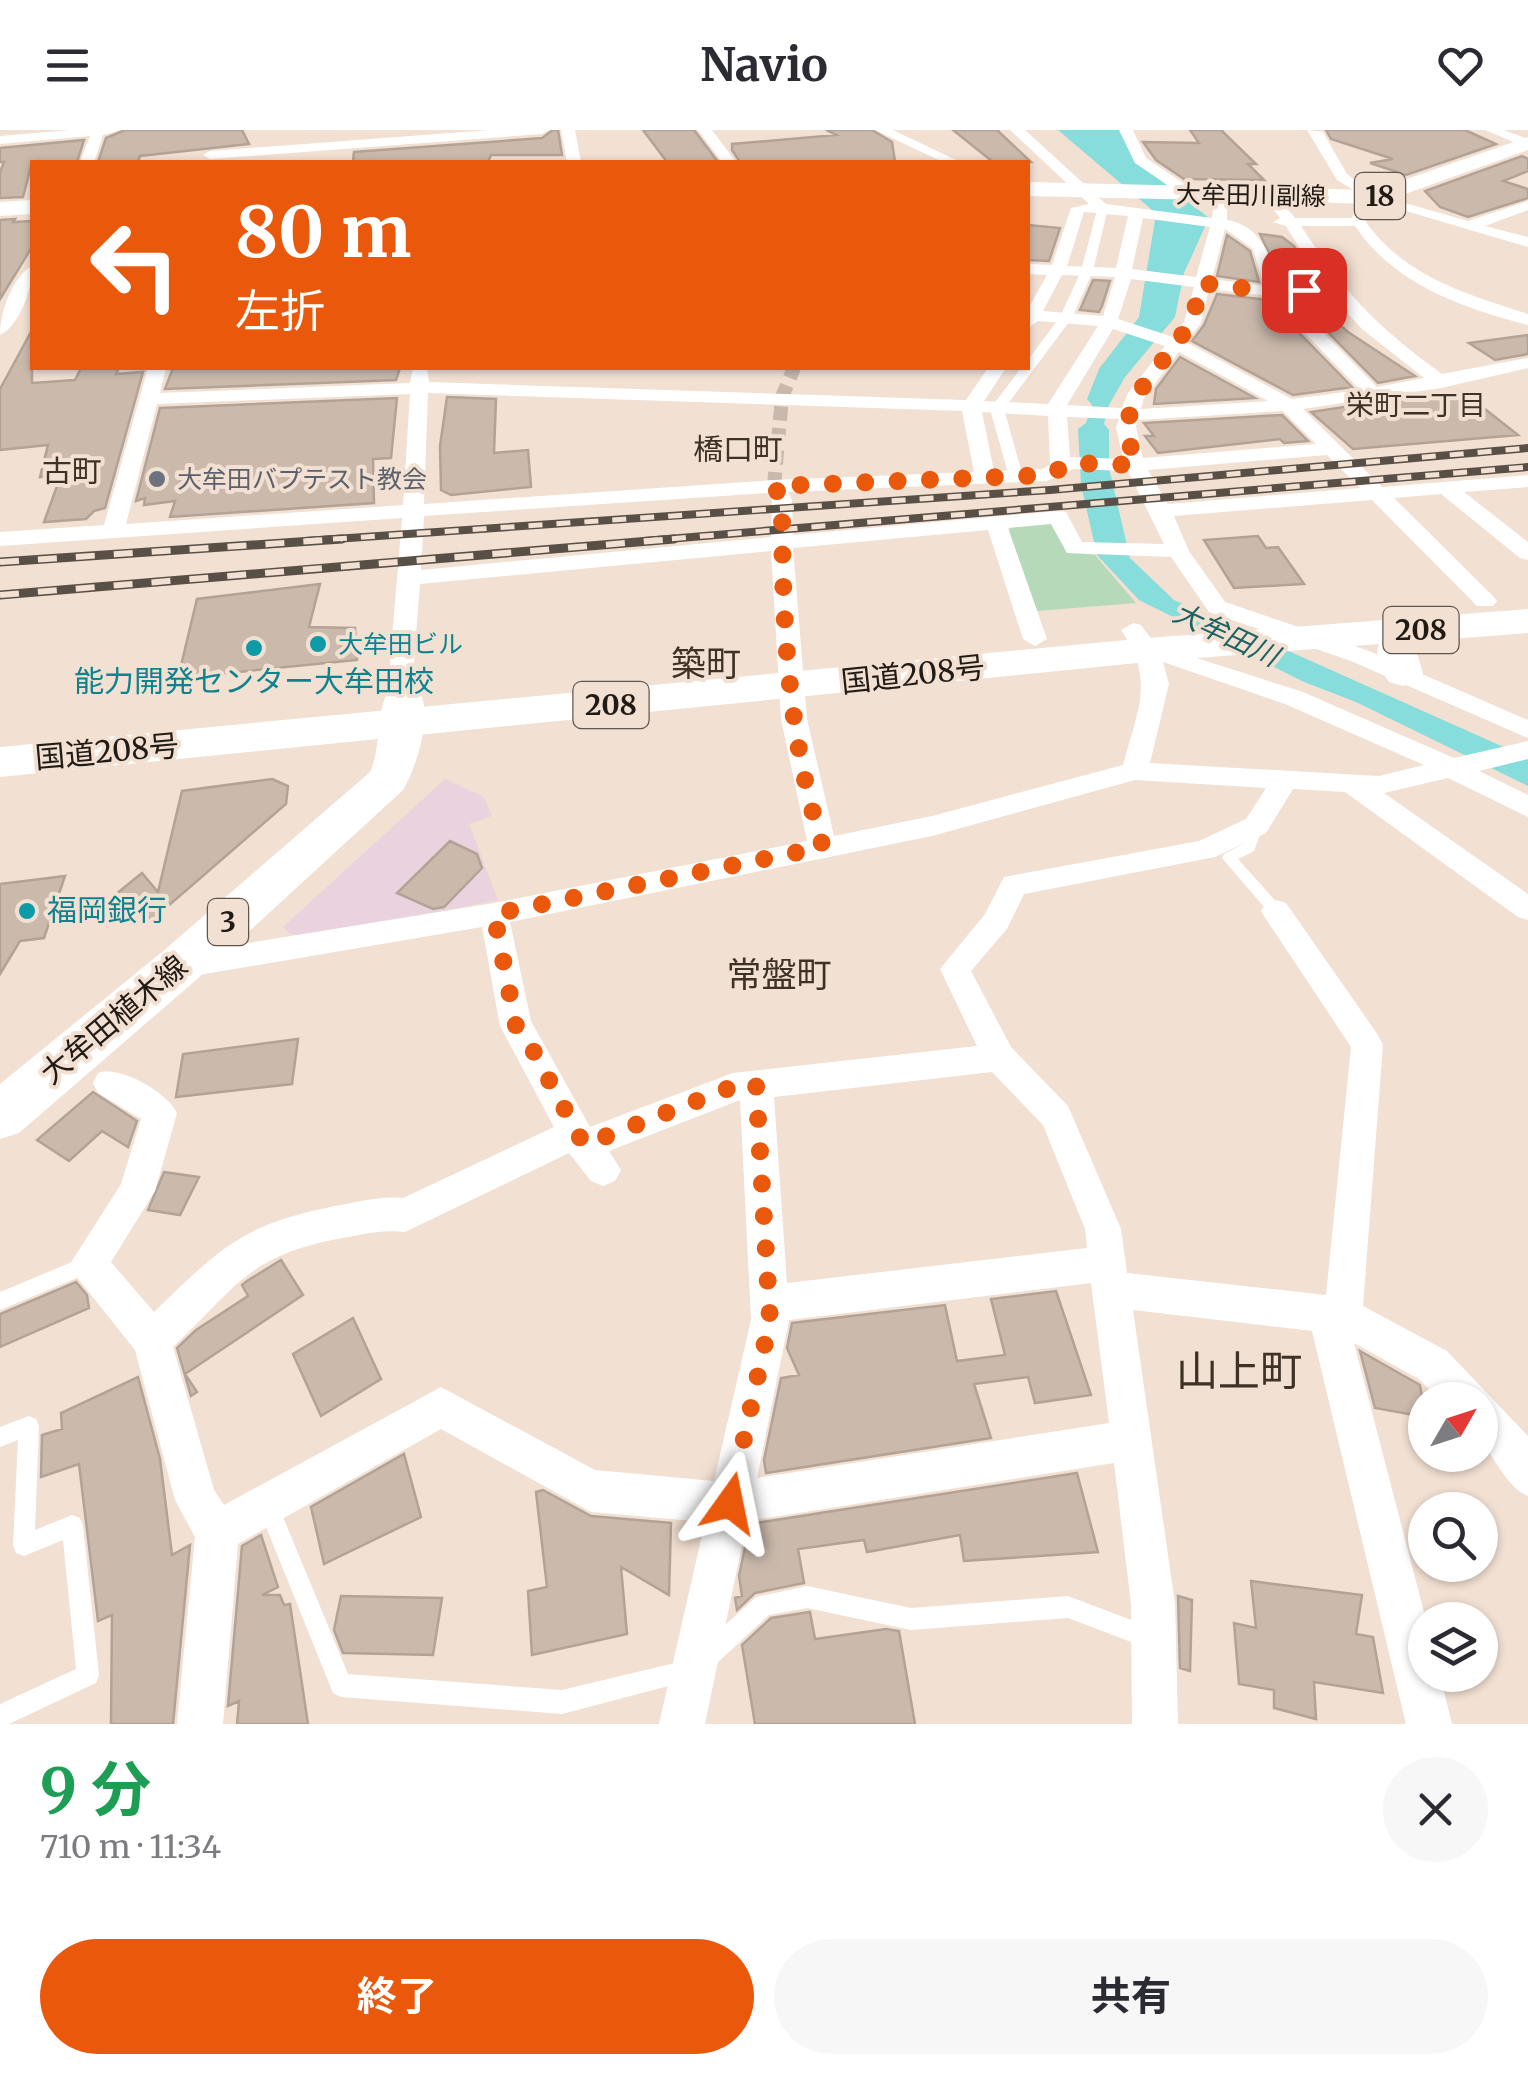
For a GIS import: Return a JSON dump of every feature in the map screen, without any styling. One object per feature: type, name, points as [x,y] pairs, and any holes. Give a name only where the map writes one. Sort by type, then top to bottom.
[{"type":"highway","name":"国道208号","points":[[0,762],[404,711],[1235,632],[1528,597]]},
{"type":"highway","name":"国道208号","points":[[1235,632],[1314,638],[1528,622]]},
{"type":"highway","points":[[1402,673],[1396,652],[1399,641],[1413,630]]},
{"type":"highway","name":"国道208号","points":[[790,674],[1034,639],[1140,640]]},
{"type":"highway","name":"国道208号","points":[[0,731],[404,711]]},
{"type":"main road","name":"大牟田川副線","points":[[1030,197],[1093,200],[1190,194],[1377,197],[1528,144]]},
{"type":"main road","name":"大牟田川副線","points":[[1030,190],[1093,200]]},
{"type":"main road","points":[[0,209],[30,207]]},
{"type":"main road","points":[[0,217],[30,215]]},
{"type":"main road","name":"大牟田植木線","points":[[0,1116],[179,966],[388,780],[399,754],[404,711]]},
{"type":"street","points":[[0,140],[114,130]]},
{"type":"street","points":[[209,154],[542,130]]},
{"type":"street","points":[[568,130],[574,160]]},
{"type":"street","points":[[704,130],[726,160]]},
{"type":"street","points":[[882,130],[949,160]]},
{"type":"street","points":[[1017,130],[1093,200],[1137,212],[1218,223],[1359,222]]},
{"type":"street","points":[[1126,130],[1140,160],[1190,194]]},
{"type":"street","points":[[1492,130],[1528,144]]},
{"type":"street","points":[[88,160],[98,132]]},
{"type":"street","points":[[1325,134],[1343,179],[1377,197],[1528,242]]},
{"type":"street","points":[[1119,413],[1135,397],[1168,341],[1192,322],[1222,195]]},
{"type":"street","points":[[1270,196],[1294,221],[1333,287],[1440,382]]},
{"type":"street","points":[[1377,197],[1361,210],[1359,222],[1373,246],[1408,273],[1528,320]]},
{"type":"street","points":[[1030,316],[1058,270],[1078,208],[1093,200]]},
{"type":"street","points":[[1030,365],[1066,318],[1087,271],[1093,200]]},
{"type":"street","points":[[1472,225],[1528,205]]},
{"type":"street","points":[[1066,465],[1057,403],[1114,324],[1129,273],[1137,212]]},
{"type":"street","points":[[1503,214],[1528,222]]},
{"type":"street","points":[[1218,223],[1260,248],[1274,292],[1373,393]]},
{"type":"street","points":[[1030,269],[1129,273],[1274,292],[1333,287]]},
{"type":"street","points":[[2,320],[30,274]]},
{"type":"street","points":[[2,320],[30,314]]},
{"type":"street","points":[[1030,318],[1114,324],[1168,341],[1286,403],[1485,601]]},
{"type":"street","points":[[150,399],[419,377],[1119,413],[1306,404],[1528,363]]},
{"type":"street","points":[[113,531],[157,370]]},
{"type":"street","points":[[985,478],[970,407],[996,370]]},
{"type":"street","points":[[996,409],[1026,370]]},
{"type":"street","points":[[404,711],[402,662],[419,377]]},
{"type":"street","points":[[996,409],[1015,476]]},
{"type":"street","points":[[1119,413],[1126,427],[1132,465],[1161,510],[1178,551],[1235,632]]},
{"type":"street","points":[[0,540],[774,486],[1048,475],[1066,465],[1132,465],[1330,449]]},
{"type":"street","points":[[1161,510],[1528,481]]},
{"type":"street","points":[[774,486],[782,500],[784,628],[805,792],[823,847]]},
{"type":"street","points":[[1446,488],[1528,552]]},
{"type":"street","points":[[409,578],[1058,517],[1075,548],[1178,551]]},
{"type":"street","points":[[996,523],[1034,639]]},
{"type":"street","points":[[1314,638],[1402,673],[1526,743]]},
{"type":"street","points":[[1140,640],[1228,671],[1460,765],[1528,808]]},
{"type":"street","points":[[1134,770],[1157,684],[1140,640]]},
{"type":"street","points":[[179,966],[494,914],[932,826],[1134,770],[1378,785],[1460,765],[1526,743]]},
{"type":"street","points":[[1155,1724],[1153,1604],[1103,1229],[1056,1116],[999,1058],[954,970],[996,921],[1014,885],[1206,850],[1256,826],[1285,780]]},
{"type":"street","points":[[1352,784],[1528,909]]},
{"type":"street","points":[[1276,910],[1368,1045],[1335,1315],[1429,1724]]},
{"type":"street","points":[[494,914],[516,1026],[587,1150]]},
{"type":"street","points":[[152,1340],[190,1308],[213,1279],[268,1239],[386,1213],[405,1215],[587,1150],[732,1087],[999,1058]]},
{"type":"street","points":[[110,1082],[160,1113],[137,1191],[89,1264],[152,1340],[196,1500],[217,1532],[200,1724]]},
{"type":"street","points":[[682,1724],[770,1320],[756,1084]]},
{"type":"street","points":[[769,1304],[1110,1276],[1335,1315],[1433,1365],[1450,1382]]},
{"type":"street","points":[[217,1532],[441,1407],[591,1491],[730,1503],[1131,1440]]},
{"type":"street","points":[[1498,1432],[1528,1475]]},
{"type":"lane","points":[[1256,826],[1249,847],[1228,858],[1276,910]]},
{"type":"lane","points":[[0,1300],[89,1264]]},
{"type":"lane","points":[[0,1436],[29,1426],[24,1545],[72,1526],[88,1675],[0,1716]]},
{"type":"lane","points":[[268,1504],[341,1686],[562,1702],[694,1670],[764,1605],[806,1597],[912,1619],[1068,1607],[1153,1639]]},
{"type":"shaded area","points":[[445,779],[484,797],[492,816],[469,824],[498,900],[305,938],[283,927]]},
{"type":"green space","points":[[1051,523],[1066,551],[1095,555],[1136,603],[1037,611],[1009,533],[1010,527]]},
{"type":"water","name":"大牟田川","points":[[1058,130],[1124,130],[1136,161],[1209,218],[1184,273],[1175,317],[1125,377],[1109,405],[1104,424],[1109,430],[1109,468],[1130,558],[1174,600],[1528,758],[1528,786],[1139,600],[1097,555],[1081,485],[1078,429],[1086,423],[1092,405],[1087,399],[1099,369],[1139,317],[1155,220],[1151,209]]},
{"type":"building","points":[[125,130],[242,130],[249,144],[140,156],[139,160],[99,160],[106,138]]},
{"type":"building","points":[[558,130],[562,155],[491,155],[489,160],[353,160],[354,152],[542,138]]},
{"type":"building","points":[[643,130],[694,130],[716,160],[666,160]]},
{"type":"building","points":[[826,130],[872,130],[892,142],[895,160],[739,160],[732,150],[732,144],[836,135]]},
{"type":"building","points":[[953,130],[997,130],[1029,160],[990,160]]},
{"type":"building","points":[[1190,130],[1221,130],[1256,164],[1248,164],[1264,180],[1184,179],[1156,160],[1143,142],[1199,143]]},
{"type":"building","points":[[1326,130],[1465,130],[1496,144],[1406,175],[1370,163],[1393,159],[1331,139]]},
{"type":"building","points":[[84,140],[78,160],[30,160],[23,197],[0,198],[4,162],[0,162],[0,148]]},
{"type":"building","points":[[1522,156],[1528,159],[1528,171],[1503,181],[1528,189],[1528,198],[1468,217],[1440,207],[1425,191]]},
{"type":"building","points":[[0,220],[30,221],[30,250],[0,299]]},
{"type":"building","points":[[1030,225],[1060,228],[1049,261],[1030,260]]},
{"type":"building","points":[[1260,234],[1282,237],[1294,246],[1315,280],[1283,283]]},
{"type":"building","points":[[1227,235],[1250,251],[1259,282],[1217,276]]},
{"type":"building","points":[[1093,280],[1110,281],[1102,306],[1099,312],[1080,310]]},
{"type":"building","points":[[1217,294],[1267,300],[1352,387],[1293,395],[1192,341],[1204,325]]},
{"type":"building","points":[[1309,298],[1348,332],[1415,376],[1378,383],[1295,299]]},
{"type":"building","points":[[30,334],[32,383],[75,380],[80,370],[143,372],[105,508],[86,519],[44,522],[61,475],[40,477],[48,445],[0,450],[0,389]]},
{"type":"building","points":[[1528,335],[1528,354],[1495,360],[1469,343]]},
{"type":"building","points":[[1180,357],[1255,398],[1154,404],[1156,389]]},
{"type":"building","points":[[172,370],[399,370],[396,380],[165,389]]},
{"type":"building","points":[[1441,392],[1447,396],[1466,394],[1518,435],[1353,449],[1311,412]]},
{"type":"building","points":[[447,397],[496,399],[494,453],[528,450],[531,487],[451,495],[441,490],[440,446]]},
{"type":"building","points":[[397,398],[391,458],[373,459],[374,503],[170,517],[175,501],[144,505],[145,498],[136,501],[160,408]]},
{"type":"building","points":[[1282,415],[1308,441],[1284,443],[1280,439],[1158,453],[1145,436],[1154,436],[1144,423]]},
{"type":"building","points":[[1258,536],[1266,548],[1278,547],[1304,584],[1234,588],[1204,540]]},
{"type":"building","points":[[320,584],[309,627],[355,628],[357,660],[178,678],[197,599]]},
{"type":"building","points":[[272,779],[288,786],[286,804],[152,920],[115,895],[142,873],[158,892],[182,791]]},
{"type":"building","points":[[450,841],[477,854],[482,868],[444,907],[433,909],[397,893]]},
{"type":"building","name":"福岡銀行","points":[[65,876],[44,938],[20,941],[0,974],[0,884]]},
{"type":"building","points":[[298,1039],[292,1084],[176,1097],[183,1054]]},
{"type":"building","points":[[93,1092],[137,1121],[128,1147],[102,1131],[69,1161],[37,1140]]},
{"type":"building","points":[[164,1172],[199,1177],[180,1215],[148,1210]]},
{"type":"building","points":[[281,1260],[303,1295],[185,1374],[197,1392],[191,1396],[177,1348],[196,1330],[248,1296],[242,1285]]},
{"type":"building","points":[[76,1282],[87,1295],[89,1308],[0,1347],[0,1314]]},
{"type":"building","points":[[1056,1291],[1091,1395],[1035,1403],[1028,1377],[974,1384],[991,1438],[766,1473],[764,1460],[781,1378],[799,1375],[787,1348],[792,1323],[945,1305],[957,1361],[1005,1355],[991,1299]]},
{"type":"building","points":[[353,1318],[381,1379],[321,1416],[293,1354]]},
{"type":"building","points":[[1360,1351],[1415,1382],[1408,1382],[1408,1414],[1375,1408]]},
{"type":"building","points":[[138,1377],[160,1459],[172,1555],[190,1545],[173,1724],[111,1724],[112,1615],[98,1621],[79,1464],[41,1477],[42,1435],[62,1429],[61,1413]]},
{"type":"building","points":[[404,1454],[421,1517],[324,1564],[311,1507]]},
{"type":"building","points":[[1077,1473],[1098,1552],[964,1561],[960,1535],[867,1552],[864,1540],[798,1549],[804,1583],[755,1593],[737,1610],[735,1598],[742,1596],[739,1576],[750,1524]]},
{"type":"building","points":[[543,1490],[591,1516],[671,1523],[669,1595],[621,1567],[627,1634],[532,1655],[528,1591],[547,1587],[536,1492]]},
{"type":"building","points":[[261,1535],[278,1587],[262,1595],[280,1595],[284,1605],[290,1604],[308,1724],[237,1724],[239,1701],[228,1706],[242,1546]]},
{"type":"building","points":[[1251,1581],[1362,1595],[1356,1634],[1373,1637],[1383,1693],[1314,1682],[1316,1719],[1274,1708],[1274,1690],[1239,1684],[1234,1623],[1256,1628]]},
{"type":"building","points":[[341,1596],[442,1598],[433,1655],[343,1653],[334,1630]]},
{"type":"building","points":[[1178,1596],[1192,1600],[1190,1671],[1180,1668]]},
{"type":"building","points":[[810,1612],[815,1639],[886,1629],[899,1631],[915,1724],[755,1724],[742,1645],[771,1618]]},
{"type":"tunnel","points":[[774,486],[782,397],[793,370]]},
{"type":"railway","points":[[305,541],[1050,490],[1528,448]]},
{"type":"railway","points":[[644,541],[1528,467]]},
{"type":"railway","points":[[0,562],[342,539]]},
{"type":"railway","points":[[0,595],[674,539]]},
{"type":"place","name":"大牟田バプテスト教会","points":[[157,479]]},
{"type":"place","name":"大牟田ビル","points":[[318,644]]},
{"type":"place","name":"能力開発センター大牟田校","points":[[254,648]]},
{"type":"place","name":"福岡銀行","points":[[27,911]]},
{"type":"district","name":"栄町二丁目","points":[[1416,405]]},
{"type":"district","name":"橋口町","points":[[738,450]]},
{"type":"district","name":"古町","points":[[72,472]]},
{"type":"district","name":"築町","points":[[706,664]]},
{"type":"district","name":"常盤町","points":[[779,975]]},
{"type":"district","name":"山上町","points":[[1239,1371]]},
{"type":"route","points":[[730,1503],[770,1320],[756,1084],[732,1087],[584,1145],[516,1026],[494,914],[823,847],[805,792],[790,688],[784,628],[782,500],[774,486],[1048,475],[1071,463],[1135,465],[1126,427],[1135,397],[1192,322],[1201,283],[1274,292],[1304,290]]}]
